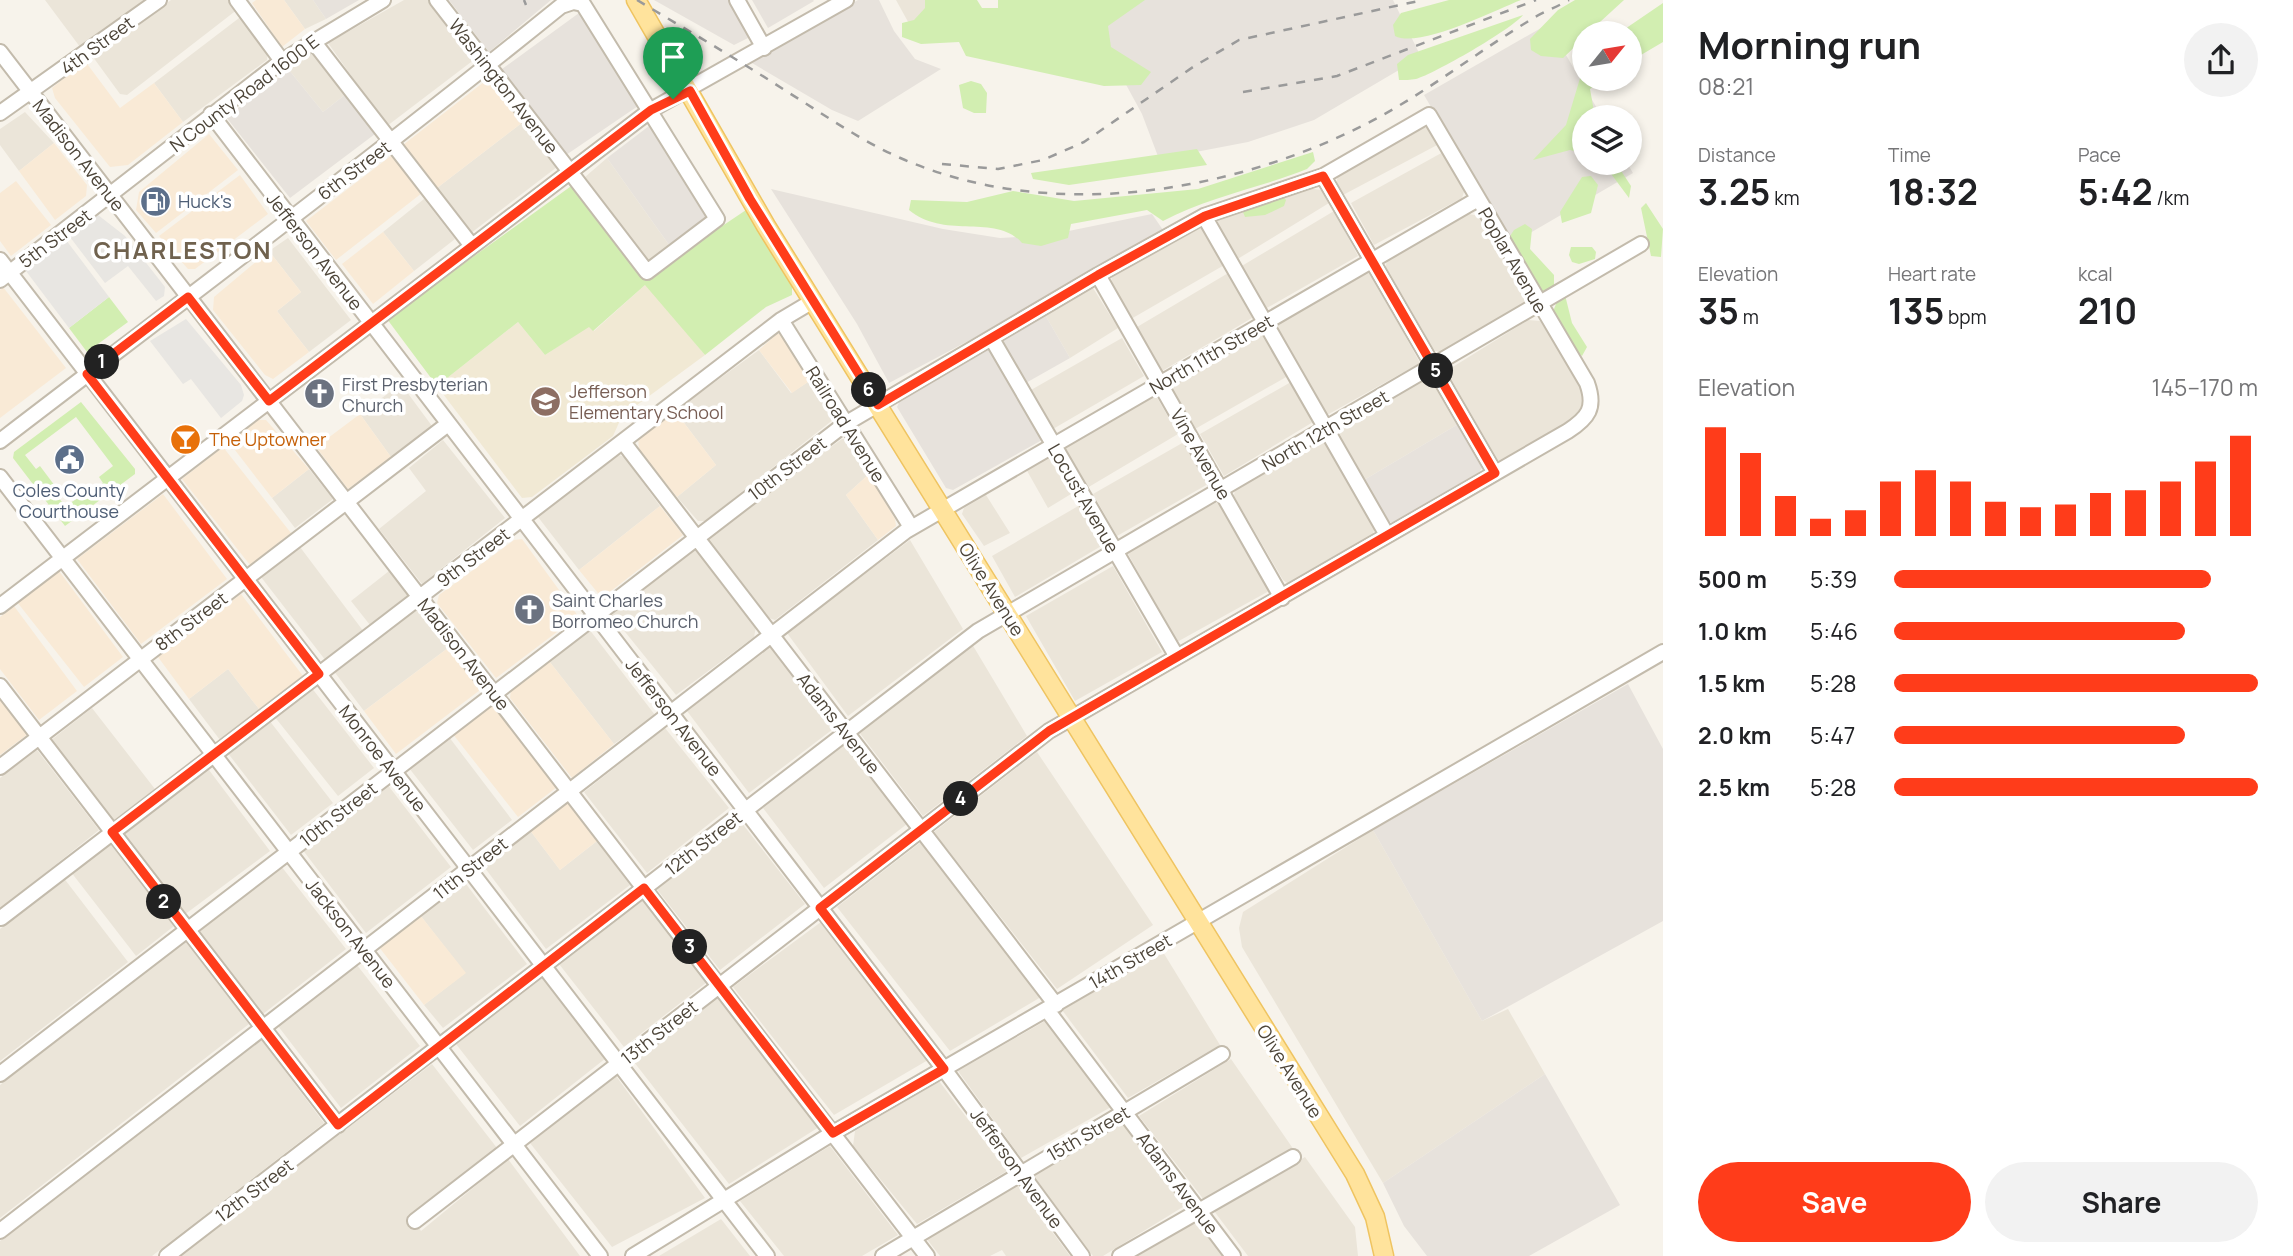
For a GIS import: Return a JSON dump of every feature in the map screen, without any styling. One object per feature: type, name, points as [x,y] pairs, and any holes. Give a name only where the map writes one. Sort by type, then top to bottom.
[{"type":"main road","name":"Olive Avenue","points":[[636,0],[750,199],[1355,1174],[1375,1217],[1384,1256]]},
{"type":"street","name":"4th Street","points":[[0,113],[159,0]]},
{"type":"street","points":[[237,0],[282,61]]},
{"type":"street","name":"N County Road 1600 E","points":[[111,195],[282,61],[383,0]]},
{"type":"street","name":"Washington Avenue","points":[[437,0],[647,272],[717,219],[651,110]]},
{"type":"street","points":[[737,0],[764,48]]},
{"type":"street","points":[[0,606],[651,110],[690,91],[846,0]]},
{"type":"street","name":"6th Street","points":[[0,440],[391,142],[561,6],[573,2],[583,4],[651,110]]},
{"type":"street","points":[[313,41],[472,246]]},
{"type":"street","name":"Madison Avenue","points":[[0,52],[928,1256]]},
{"type":"street","name":"Jefferson Avenue","points":[[211,114],[944,1069],[1082,1256]]},
{"type":"street","name":"10th Street","points":[[0,1074],[845,424],[1098,275],[1205,216],[1323,176],[1429,115]]},
{"type":"street","name":"Poplar Avenue","points":[[1429,115],[1587,383],[1592,405]]},
{"type":"street","points":[[1323,176],[1495,473]]},
{"type":"street","name":"5th Street","points":[[5,276],[111,195]]},
{"type":"street","name":"North 11th Street","points":[[943,509],[1478,199]]},
{"type":"street","points":[[1205,216],[1387,535]]},
{"type":"street","name":"North 12th Street","points":[[1007,614],[1641,244]]},
{"type":"street","name":"Monroe Avenue","points":[[0,260],[5,276],[87,374],[168,478],[767,1256]]},
{"type":"street","name":"Vine Avenue","points":[[1098,275],[1282,597]]},
{"type":"street","name":"9th Street","points":[[1,918],[781,320],[813,301]]},
{"type":"street","name":"Railroad Avenue","points":[[781,320],[911,527]]},
{"type":"street","name":"Locust Avenue","points":[[992,339],[1177,657]]},
{"type":"street","name":"13th Street","points":[[415,1221],[1049,731],[1580,423],[1589,416],[1592,405]]},
{"type":"street","name":"8th Street","points":[[0,767],[448,424]]},
{"type":"street","name":"Adams Avenue","points":[[623,442],[921,830],[1233,1256]]},
{"type":"street","name":"Jackson Avenue","points":[[0,477],[600,1256]]},
{"type":"street","name":"11th Street","points":[[0,1231],[911,527],[943,509]]},
{"type":"street","name":"12th Street","points":[[167,1256],[978,631],[1007,614]]},
{"type":"street","name":"14th Street","points":[[633,1256],[833,1133],[1663,652]]},
{"type":"street","points":[[0,686],[185,930],[338,1125]]},
{"type":"street","name":"15th Street","points":[[883,1256],[1222,1054]]},
{"type":"street","points":[[1120,1256],[1293,1157]]},
{"type":"shaded area","points":[[45,0],[147,0],[83,51]]},
{"type":"shaded area","points":[[171,0],[231,0],[238,9],[127,95],[120,94],[93,57]]},
{"type":"shaded area","points":[[256,0],[284,0],[305,29],[282,47],[252,3]]},
{"type":"shaded area","points":[[284,0],[313,0],[326,19],[305,29]]},
{"type":"shaded area","points":[[313,0],[359,0],[326,19]]},
{"type":"shaded area","points":[[404,0],[429,0],[475,59],[387,126],[328,43]]},
{"type":"shaded area","points":[[449,0],[551,0],[489,52]]},
{"type":"shaded area","points":[[654,0],[731,0],[752,36],[734,45]]},
{"type":"shaded area","points":[[752,0],[813,0],[814,1],[768,28]]},
{"type":"shaded area","points":[[858,0],[879,0],[894,31],[915,59],[941,69],[858,121],[832,110],[752,63]]},
{"type":"shaded area","points":[[896,0],[963,0],[912,29]]},
{"type":"shaded area","points":[[1133,0],[1393,0],[1421,57],[1314,120],[1248,142],[1159,159],[1142,114],[1092,22]]},
{"type":"shaded area","points":[[579,13],[638,106],[566,155],[502,69]]},
{"type":"shaded area","points":[[243,15],[268,51],[267,60],[183,122],[154,83]]},
{"type":"shaded area","points":[[1548,24],[1572,65],[1572,91],[1587,91],[1595,105],[1572,105],[1572,175],[1630,175],[1511,244],[1424,95]]},
{"type":"shaded area","points":[[313,51],[346,94],[323,112],[289,70]]},
{"type":"shaded area","points":[[85,61],[120,108],[154,83],[183,122],[128,165],[110,167],[55,98],[52,88]]},
{"type":"shaded area","points":[[289,70],[323,112],[346,94],[375,134],[290,198],[226,117]]},
{"type":"shaded area","points":[[489,78],[523,122],[437,188],[403,145]]},
{"type":"shaded area","points":[[25,112],[54,143],[19,171],[0,145],[0,129]]},
{"type":"shaded area","points":[[523,122],[557,167],[471,233],[437,188]]},
{"type":"shaded area","points":[[649,126],[708,221],[672,249],[607,158]]},
{"type":"shaded area","points":[[1423,127],[1431,129],[1439,144],[1343,195],[1336,184],[1338,175]]},
{"type":"shaded area","points":[[209,134],[238,170],[156,233],[136,210],[139,192]]},
{"type":"shaded area","points":[[54,143],[87,185],[86,196],[55,220],[19,171]]},
{"type":"shaded area","points":[[1445,151],[1465,189],[1462,198],[1374,245],[1351,203]]},
{"type":"shaded area","points":[[392,155],[422,193],[336,260],[306,221]]},
{"type":"shaded area","points":[[607,158],[672,249],[649,266],[585,177]]},
{"type":"shaded area","points":[[240,175],[268,214],[195,269],[188,269],[159,236]]},
{"type":"shaded area","points":[[16,181],[51,225],[11,256],[0,241],[0,193]]},
{"type":"shaded area","points":[[1302,188],[1322,190],[1329,203],[1236,260],[1217,220]]},
{"type":"shaded area","points":[[771,189],[943,229],[1000,238],[1049,235],[1152,214],[1163,230],[1019,314],[889,383],[857,324]]},
{"type":"shaded area","points":[[424,199],[455,239],[414,271],[383,232]]},
{"type":"shaded area","points":[[1334,211],[1358,256],[1265,309],[1240,267]]},
{"type":"shaded area","points":[[1469,214],[1479,216],[1526,295],[1524,304],[1439,352],[1433,350],[1385,270],[1387,260]]},
{"type":"shaded area","points":[[98,215],[125,236],[165,287],[164,296],[156,301],[128,266],[105,283],[70,237]]},
{"type":"shaded area","points":[[1197,225],[1204,227],[1226,264],[1131,319],[1111,285],[1112,275]]},
{"type":"shaded area","points":[[383,232],[414,271],[373,304],[342,264]]},
{"type":"shaded area","points":[[288,238],[351,320],[309,352],[277,311],[301,292],[269,251]]},
{"type":"shaded area","points":[[66,240],[109,297],[69,328],[26,271]]},
{"type":"shaded area","points":[[269,251],[301,292],[277,311],[309,352],[273,379],[265,375],[213,310],[214,297]]},
{"type":"shaded area","points":[[1369,270],[1420,363],[1327,415],[1276,325]]},
{"type":"shaded area","points":[[1230,272],[1253,313],[1252,318],[1162,371],[1137,327]]},
{"type":"shaded area","name":"Jefferson Elementary School","points":[[646,284],[705,355],[622,416],[613,436],[532,497],[522,498],[437,386],[518,322],[545,355],[589,326],[594,331]]},
{"type":"shaded area","points":[[1088,286],[1093,288],[1118,328],[1070,358],[1044,313]]},
{"type":"shaded area","points":[[3,287],[66,368],[0,418],[0,290]]},
{"type":"shaded area","points":[[1044,313],[1070,358],[1024,384],[1001,344],[1004,336]]},
{"type":"shaded area","points":[[186,319],[241,385],[244,395],[242,401],[221,418],[191,379],[183,384],[150,341]]},
{"type":"shaded area","points":[[1528,320],[1540,321],[1581,384],[1582,408],[1575,418],[1501,461],[1496,460],[1447,378],[1448,370]]},
{"type":"shaded area","points":[[1264,333],[1288,376],[1195,429],[1172,392],[1174,384]]},
{"type":"shaded area","points":[[777,334],[781,334],[811,380],[792,393],[759,350]]},
{"type":"shaded area","points":[[1122,338],[1144,376],[1053,429],[1031,390]]},
{"type":"shaded area","points":[[989,348],[1042,440],[953,490],[946,488],[897,407],[900,400]]},
{"type":"shaded area","points":[[759,350],[791,393],[811,380],[834,419],[705,521],[698,521],[677,497],[716,465],[675,411]]},
{"type":"shaded area","points":[[1426,377],[1433,380],[1460,423],[1364,480],[1336,430]]},
{"type":"shaded area","points":[[1291,382],[1313,422],[1224,476],[1200,434]]},
{"type":"shaded area","points":[[401,384],[432,426],[391,457],[360,414]]},
{"type":"shaded area","points":[[1155,394],[1178,434],[1087,488],[1063,448]]},
{"type":"shaded area","points":[[675,411],[716,465],[677,497],[639,450],[638,438]]},
{"type":"shaded area","points":[[360,414],[391,457],[348,489],[316,447]]},
{"type":"shaded area","points":[[256,420],[266,420],[309,469],[272,498],[228,441]]},
{"type":"shaded area","points":[[1460,423],[1484,464],[1479,473],[1397,524],[1387,521],[1364,480]]},
{"type":"shaded area","points":[[842,439],[848,439],[869,474],[846,495],[878,540],[775,620],[769,618],[707,539],[708,535]]},
{"type":"shaded area","points":[[443,440],[505,518],[422,584],[379,529],[426,491],[409,468]]},
{"type":"shaded area","points":[[1319,440],[1328,443],[1376,526],[1371,538],[1291,586],[1283,580],[1234,496],[1235,488]]},
{"type":"shaded area","points":[[1184,442],[1208,484],[1117,536],[1093,494]]},
{"type":"shaded area","points":[[223,447],[291,533],[250,565],[182,479]]},
{"type":"shaded area","points":[[619,455],[624,457],[660,506],[579,570],[538,517]]},
{"type":"shaded area","points":[[1048,456],[1071,494],[1048,508],[1026,469]]},
{"type":"shaded area","points":[[309,469],[333,499],[295,528],[272,498]]},
{"type":"shaded area","points":[[869,474],[895,519],[896,526],[878,540],[846,495]]},
{"type":"shaded area","points":[[163,494],[227,579],[141,644],[77,559]]},
{"type":"shaded area","points":[[986,495],[1010,533],[984,546],[962,514],[964,508]]},
{"type":"shaded area","points":[[1219,501],[1269,591],[1177,642],[1127,552]]},
{"type":"shaded area","points":[[1080,505],[1103,545],[1015,597],[992,556]]},
{"type":"shaded area","points":[[660,506],[683,535],[602,598],[579,570]]},
{"type":"shaded area","points":[[522,539],[578,616],[496,678],[437,603],[439,595],[514,540]]},
{"type":"shaded area","points":[[910,540],[963,629],[848,716],[787,633]]},
{"type":"shaded area","points":[[300,547],[364,632],[326,661],[261,577]]},
{"type":"shaded area","points":[[697,549],[756,627],[754,637],[676,695],[609,612],[689,550]]},
{"type":"shaded area","points":[[1113,566],[1162,652],[1075,701],[1026,616]]},
{"type":"shaded area","points":[[59,571],[123,657],[84,687],[17,602]]},
{"type":"shaded area","points":[[389,571],[408,595],[370,625],[351,601]]},
{"type":"shaded area","points":[[241,594],[303,676],[259,709],[228,669],[189,699],[158,657]]},
{"type":"shaded area","points":[[14,606],[77,691],[39,720],[0,669],[0,617]]},
{"type":"shaded area","points":[[417,607],[448,648],[364,711],[333,670]]},
{"type":"shaded area","points":[[589,629],[655,715],[614,744],[549,661]]},
{"type":"shaded area","points":[[972,644],[1027,736],[923,816],[859,732]]},
{"type":"shaded area","points":[[771,647],[833,729],[749,793],[687,711]]},
{"type":"shaded area","points":[[448,648],[480,690],[396,754],[364,711]]},
{"type":"shaded area","points":[[549,661],[614,744],[572,778],[510,698],[511,689]]},
{"type":"shaded area","points":[[228,669],[259,709],[220,740],[189,699]]},
{"type":"shaded area","points":[[1628,684],[1663,749],[1663,921],[1482,1021],[1373,830]]},
{"type":"shaded area","points":[[311,687],[374,768],[338,796],[274,716]]},
{"type":"shaded area","points":[[0,698],[28,734],[0,755]]},
{"type":"shaded area","points":[[491,703],[557,787],[518,817],[452,733]]},
{"type":"shaded area","points":[[92,708],[155,789],[113,822],[50,741]]},
{"type":"shaded area","points":[[269,720],[333,803],[291,835],[227,752]]},
{"type":"shaded area","points":[[665,728],[729,808],[647,873],[584,792]]},
{"type":"shaded area","points":[[449,737],[512,820],[473,850],[409,768]]},
{"type":"shaded area","points":[[846,744],[907,824],[824,888],[763,808]]},
{"type":"shaded area","points":[[37,750],[99,830],[0,909],[0,778]]},
{"type":"shaded area","points":[[1037,752],[1153,925],[1057,989],[934,832]]},
{"type":"shaded area","points":[[206,766],[270,851],[184,915],[121,831]]},
{"type":"shaded area","points":[[387,784],[451,867],[366,933],[302,849]]},
{"type":"shaded area","points":[[566,801],[597,841],[560,870],[529,829]]},
{"type":"shaded area","points":[[741,822],[805,904],[720,970],[656,888]]},
{"type":"shaded area","points":[[529,829],[560,870],[597,841],[630,885],[546,949],[482,864]]},
{"type":"shaded area","points":[[1373,830],[1482,1021],[1508,1009],[1545,1074],[1383,1183],[1242,947],[1239,928],[1243,912]]},
{"type":"shaded area","points":[[109,842],[174,926],[136,956],[71,872]]},
{"type":"shaded area","points":[[921,842],[1041,997],[950,1051],[837,907]]},
{"type":"shaded area","points":[[281,866],[346,949],[263,1014],[198,930]]},
{"type":"shaded area","points":[[63,877],[128,962],[0,1061],[0,929]]},
{"type":"shaded area","points":[[463,880],[527,964],[443,1028],[424,1005],[465,973],[420,915]]},
{"type":"shaded area","points":[[643,899],[707,982],[624,1047],[559,964]]},
{"type":"shaded area","points":[[420,915],[466,973],[424,1005],[379,947]]},
{"type":"shaded area","points":[[821,922],[928,1060],[834,1115],[733,987]]},
{"type":"shaded area","points":[[186,941],[249,1024],[0,1218],[0,1085]]},
{"type":"shaded area","points":[[1163,952],[1220,1045],[1128,1098],[1062,1010]]},
{"type":"shaded area","points":[[357,965],[420,1046],[341,1108],[278,1026]]},
{"type":"shaded area","points":[[542,976],[606,1058],[520,1126],[456,1044]]},
{"type":"shaded area","points":[[717,998],[819,1127],[729,1184],[634,1062]]},
{"type":"shaded area","points":[[1045,1021],[1111,1107],[1021,1158],[958,1071]]},
{"type":"shaded area","points":[[261,1039],[324,1123],[152,1256],[0,1256],[0,1241]]},
{"type":"shaded area","points":[[1231,1059],[1294,1150],[1204,1200],[1139,1116]]},
{"type":"shaded area","points":[[432,1064],[497,1148],[411,1215],[421,1231],[508,1159],[580,1256],[180,1256]]},
{"type":"shaded area","points":[[1545,1074],[1620,1205],[1529,1256],[1427,1256],[1404,1226],[1383,1183]]},
{"type":"shaded area","points":[[616,1076],[705,1198],[612,1247],[530,1143]]},
{"type":"shaded area","points":[[939,1081],[1007,1171],[917,1224],[853,1146],[855,1131]]},
{"type":"shaded area","points":[[1122,1122],[1186,1205],[1103,1256],[1093,1256],[1032,1174]]},
{"type":"shaded area","points":[[830,1146],[898,1235],[862,1256],[784,1256],[740,1201]]},
{"type":"shaded area","points":[[1305,1157],[1355,1227],[1358,1256],[1248,1256],[1214,1211]]},
{"type":"shaded area","points":[[1016,1183],[1070,1256],[1006,1256],[1002,1250],[990,1256],[940,1256],[926,1238]]},
{"type":"shaded area","points":[[721,1219],[750,1256],[659,1256]]},
{"type":"shaded area","points":[[1199,1220],[1225,1256],[1136,1256]]},
{"type":"green space","points":[[925,0],[977,0],[982,8],[998,8],[998,0],[1145,0],[1108,26],[1111,47],[1151,72],[1141,85],[1104,86],[966,56],[959,42],[921,44],[902,37],[902,23],[914,20],[925,8]]},
{"type":"green space","points":[[1449,0],[1521,0],[1439,33],[1406,39],[1395,36],[1393,25],[1401,13]]},
{"type":"green space","points":[[1575,0],[1624,0],[1601,21],[1572,21],[1572,49],[1563,58],[1541,56],[1531,50],[1530,39],[1558,10]]},
{"type":"green space","points":[[1663,3],[1663,42],[1642,54],[1642,21],[1637,21]]},
{"type":"green space","points":[[1523,15],[1489,40],[1439,69],[1416,79],[1399,80],[1397,64],[1408,55]]},
{"type":"green space","points":[[971,81],[981,84],[987,93],[986,113],[974,113],[963,108],[959,85]]},
{"type":"green space","points":[[1576,91],[1590,91],[1593,105],[1572,105]]},
{"type":"green space","points":[[1572,105],[1572,151],[1533,160],[1566,125]]},
{"type":"green space","points":[[1197,149],[1207,165],[1069,185],[1033,179],[1031,173]]},
{"type":"green space","points":[[1313,152],[1315,161],[1307,169],[1197,205],[1163,221],[1147,210],[1071,224],[1068,238],[1041,246],[1022,243],[1011,234],[998,229],[938,224],[909,210],[911,200],[967,202],[1013,191],[1074,201],[1198,189]]},
{"type":"green space","points":[[1612,175],[1624,175],[1631,186],[1629,198]]},
{"type":"green space","points":[[1591,176],[1598,185],[1591,213],[1562,223],[1560,212],[1582,177]]},
{"type":"green space","points":[[574,184],[645,278],[746,210],[792,286],[792,295],[766,307],[705,355],[645,285],[593,331],[589,327],[545,355],[518,322],[437,386],[387,319]]},
{"type":"green space","points":[[1281,194],[1286,200],[1284,206],[1265,215],[1245,217],[1241,207]]},
{"type":"green space","points":[[1646,203],[1663,229],[1661,257],[1651,256],[1641,208]]},
{"type":"green space","points":[[1525,224],[1532,229],[1530,249],[1554,275],[1554,286],[1543,293],[1511,250],[1508,239],[1514,230]]},
{"type":"green space","points":[[1571,247],[1592,247],[1596,252],[1595,259],[1579,264],[1572,262],[1569,255]]},
{"type":"green space","points":[[1565,295],[1572,323],[1587,347],[1582,356],[1572,347],[1552,314],[1558,299]]},
{"type":"green space","points":[[109,297],[128,322],[87,352],[69,328]]},
{"type":"green space","points":[[81,402],[135,469],[135,474],[65,526],[13,458],[14,452]],"holes":[[[76,417],[113,466],[99,477],[103,483],[65,506],[55,493],[58,490],[40,466],[36,469],[25,455]]]},
{"type":"railway","points":[[524,0],[526,5]]},
{"type":"railway","points":[[637,0],[889,153],[961,179],[1019,190],[1079,194],[1138,192],[1198,182],[1256,168],[1313,148],[1387,113],[1532,19],[1569,0]]},
{"type":"railway","points":[[942,164],[998,169],[1043,160],[1084,142],[1193,67],[1239,40],[1423,0]]},
{"type":"railway","points":[[1243,92],[1337,76],[1536,0]]},
{"type":"place","name":"Huck's","points":[[155,201]]},
{"type":"place","name":"First Presbyterian Church","points":[[319,394]]},
{"type":"place","name":"Jefferson Elementary School","points":[[546,401]]},
{"type":"place","name":"The Uptowner","points":[[186,439]]},
{"type":"place","name":"Coles County Courthouse","points":[[69,460]]},
{"type":"place","name":"Saint Charles Borromeo Church","points":[[529,610]]},
{"type":"district","name":"CHARLESTON","points":[[183,249]]},
{"type":"route","points":[[690,91],[750,199],[878,405],[1098,275],[1205,216],[1323,176],[1495,473],[1049,731],[820,908],[944,1069],[833,1133],[644,888],[338,1125],[112,832],[319,674],[87,374],[188,297],[269,401],[569,171],[651,110],[673,99],[690,91]]}]
